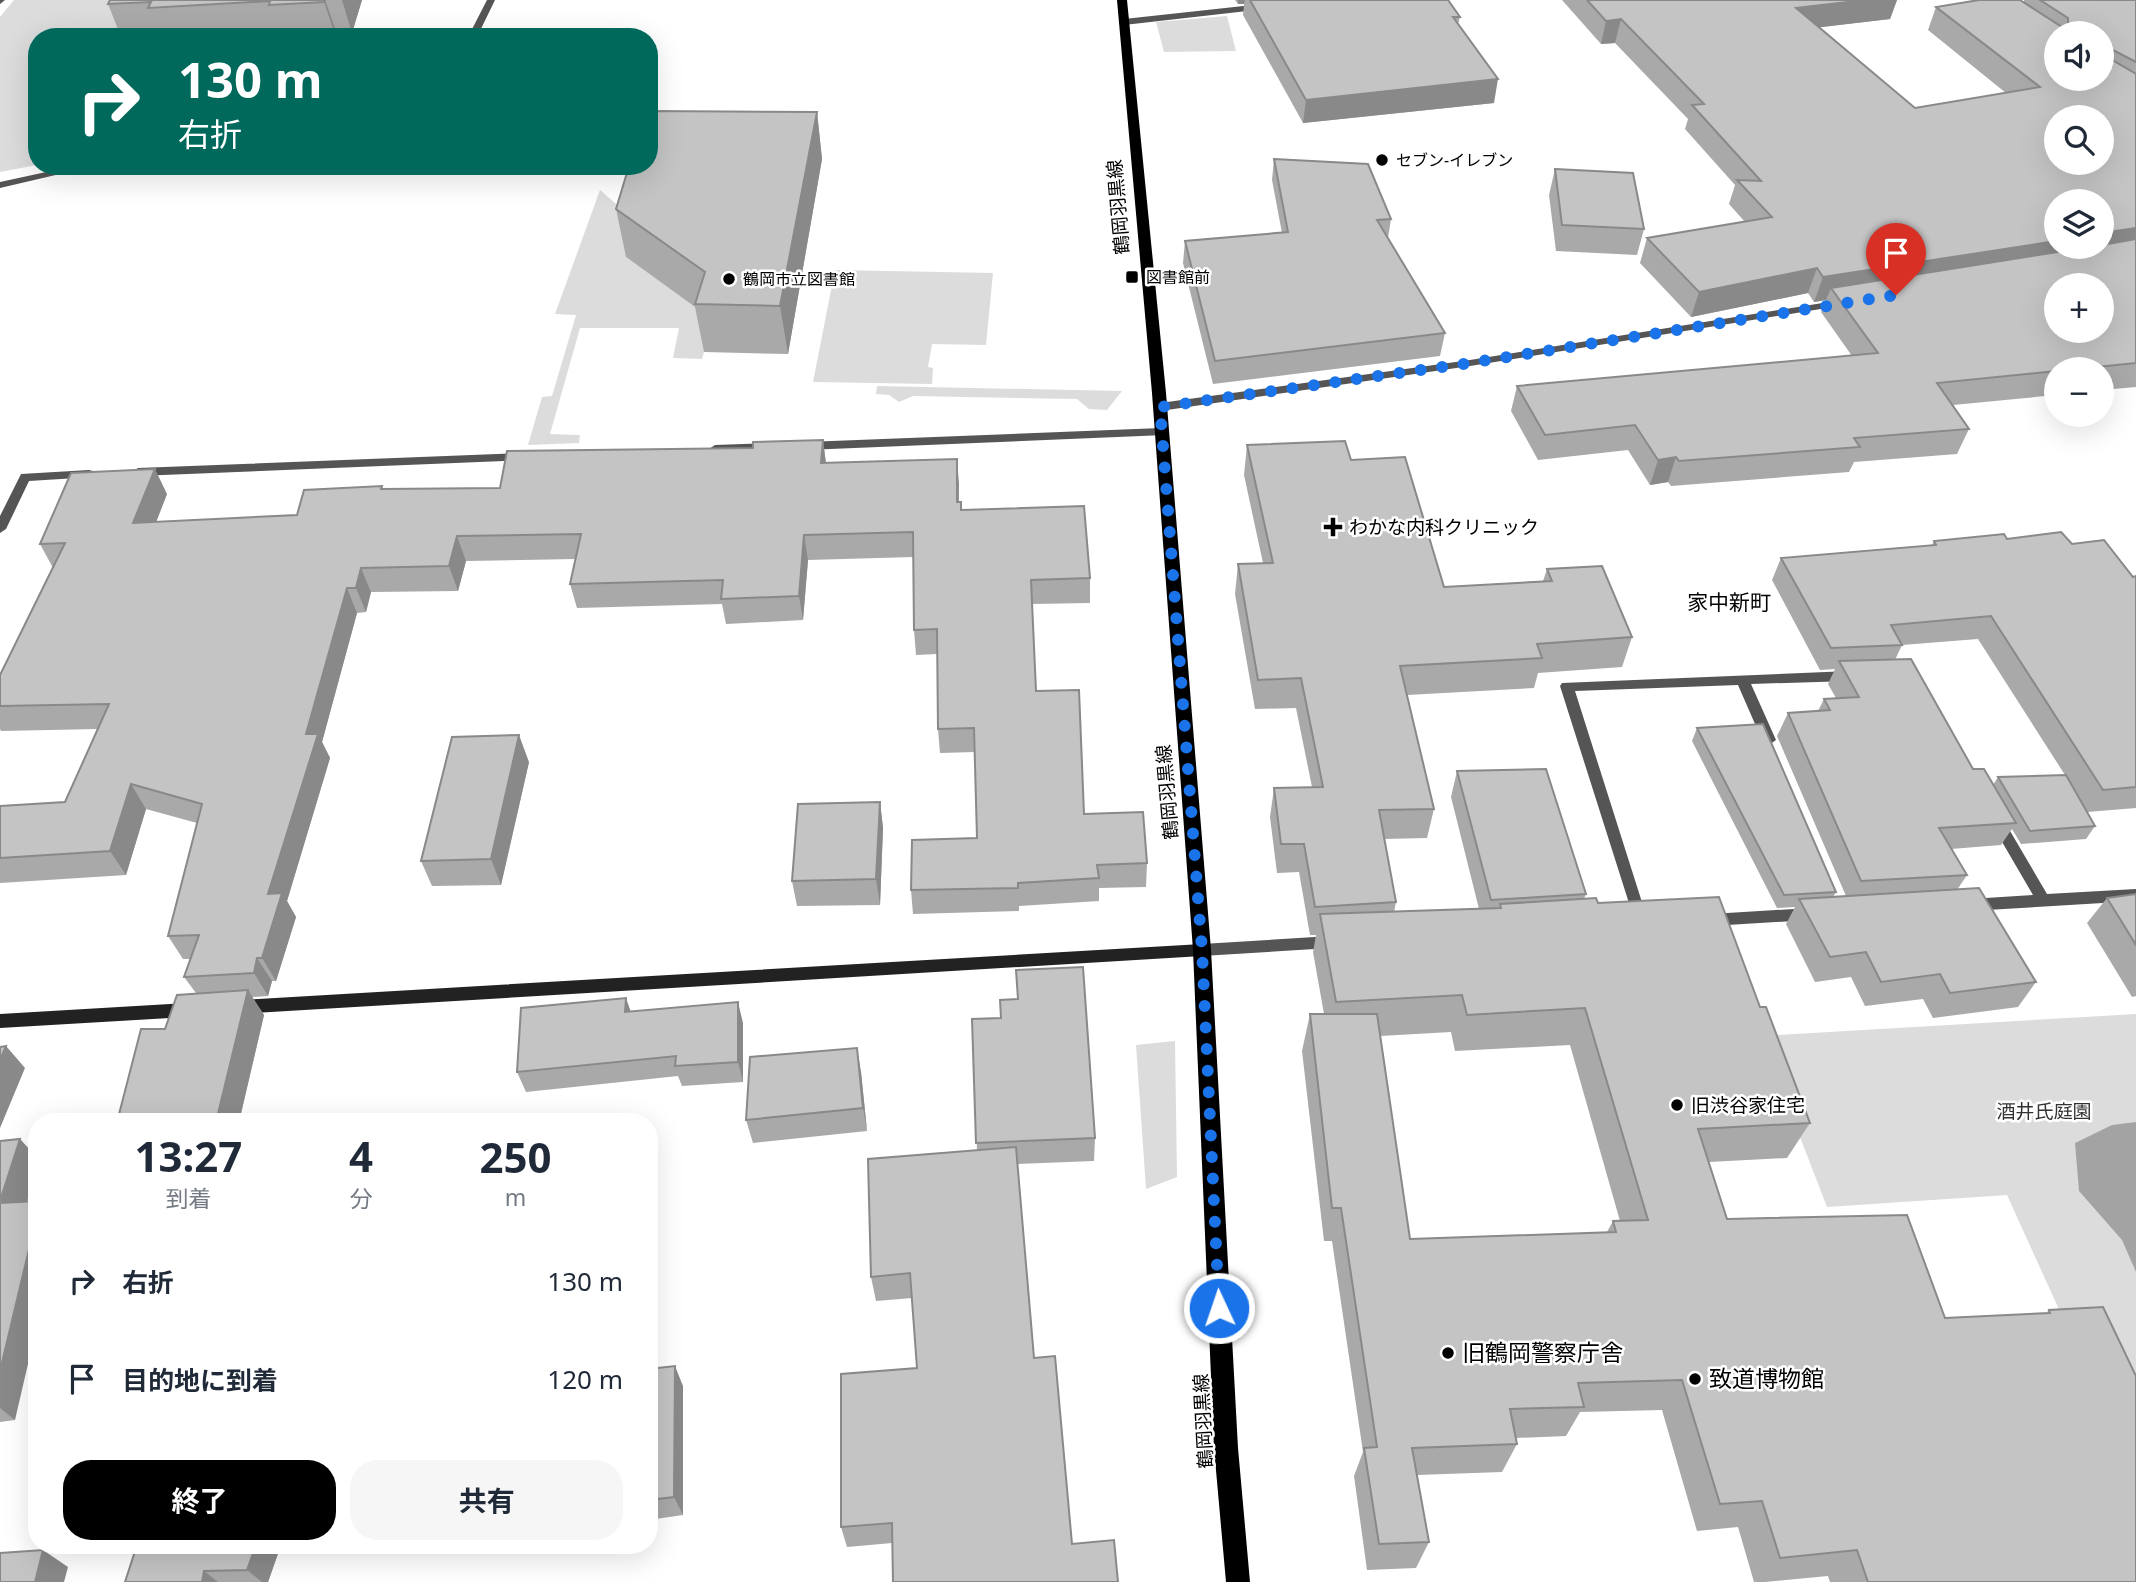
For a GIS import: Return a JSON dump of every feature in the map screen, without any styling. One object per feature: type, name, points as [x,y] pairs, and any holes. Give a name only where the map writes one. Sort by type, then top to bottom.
[{"type":"main road","name":"鶴岡羽黒線","points":[[1122,0],[1160,407],[1202,950],[1226,1434],[1238,1582]]},
{"type":"street","points":[[477,28],[491,0]]},
{"type":"street","points":[[1124,22],[1275,6]]},
{"type":"street","points":[[0,185],[47,175]]},
{"type":"street","points":[[1160,407],[1470,363],[1850,302]]},
{"type":"street","points":[[704,450],[1161,432]]},
{"type":"street","points":[[122,473],[538,456]]},
{"type":"street","points":[[0,529],[25,477],[108,474]]},
{"type":"street","points":[[1642,924],[1567,686],[1860,676]]},
{"type":"street","points":[[1743,680],[1774,753]]},
{"type":"street","points":[[1988,805],[2043,900]]},
{"type":"street","points":[[1950,906],[2136,895]]},
{"type":"street","points":[[1695,921],[1830,913]]},
{"type":"street","points":[[0,1021],[1344,942]]},
{"type":"green space","points":[[14,0],[141,0],[128,28],[28,28],[28,167],[0,172],[0,17]]},
{"type":"green space","points":[[1227,16],[1236,51],[1164,52],[1156,22]]},
{"type":"green space","points":[[600,190],[637,222],[626,257],[713,320],[702,359],[673,358],[679,328],[580,328],[550,434],[580,435],[579,443],[528,445],[542,397],[552,396],[576,315],[555,314]]},
{"type":"green space","points":[[835,270],[993,273],[986,345],[932,344],[928,367],[933,368],[932,384],[813,382]]},
{"type":"green space","points":[[877,386],[1122,391],[1107,410],[1089,409],[1077,399],[913,396],[899,402],[889,395],[876,394]]},
{"type":"green space","name":"酒井氏庭園","points":[[2136,1014],[2136,1479],[2007,1195],[1827,1207],[1761,1036]]},
{"type":"green space","points":[[1175,1041],[1177,1177],[1146,1189],[1136,1045]]},
{"type":"shaded area","points":[[2136,1122],[2136,1272],[2122,1240],[2079,1191],[2075,1143],[2112,1125]]},
{"type":"building","points":[[110,0],[325,0],[269,5],[270,1],[148,8],[151,2],[108,4]]},
{"type":"building","points":[[1250,0],[1448,0],[1460,17],[1453,17],[1498,79],[1306,100]]},
{"type":"building","points":[[1587,0],[1865,0],[1796,8],[1915,108],[2040,87],[1936,7],[1979,0],[2020,0],[2053,21],[2044,21],[2044,91],[2114,91],[2114,61],[2136,74],[2136,228],[2114,231],[2114,189],[2044,189],[2044,243],[1823,277],[1817,268],[1699,292],[1647,238],[1772,217],[1737,180],[1761,181],[1692,105],[1704,104],[1621,19],[1606,21]]},
{"type":"building","points":[[2040,0],[2136,0],[2136,62],[2114,51],[2114,21],[2068,21],[2068,18]]},
{"type":"building","name":"鶴岡市立図書館","points":[[658,111],[817,112],[780,306],[695,304],[705,272],[616,209],[626,175],[658,175]]},
{"type":"building","points":[[1274,159],[1368,164],[1391,219],[1377,220],[1445,333],[1215,361],[1185,241],[1288,232]]},
{"type":"building","points":[[1555,169],[1633,173],[1644,229],[1562,225]]},
{"type":"building","points":[[2136,239],[2136,363],[2114,365],[2114,357],[2044,357],[2044,372],[1937,383],[1969,429],[1854,438],[1860,447],[1679,461],[1676,457],[1658,460],[1635,425],[1545,435],[1517,386],[1878,353],[1831,288],[2044,254],[2044,259],[2114,259],[2114,243]]},
{"type":"building","points":[[823,440],[821,463],[957,459],[957,502],[961,502],[961,510],[1084,506],[1090,578],[1031,580],[1036,691],[1079,690],[1084,814],[1143,812],[1147,863],[1097,865],[1099,878],[1018,883],[1018,888],[911,890],[912,840],[977,838],[974,728],[938,729],[937,629],[914,630],[913,532],[804,535],[799,596],[721,599],[723,580],[570,584],[581,534],[457,536],[449,566],[361,568],[356,588],[347,588],[306,734],[318,734],[268,894],[282,893],[262,958],[257,958],[254,973],[184,977],[199,935],[168,936],[202,804],[131,784],[110,851],[0,858],[0,806],[65,802],[109,704],[0,706],[0,675],[65,543],[40,544],[71,473],[155,469],[133,523],[297,515],[304,490],[382,486],[381,489],[500,488],[507,451],[753,448],[753,442]]},
{"type":"building","points":[[1345,441],[1351,460],[1405,457],[1444,587],[1552,581],[1547,569],[1602,566],[1632,637],[1537,644],[1542,658],[1400,666],[1434,809],[1379,810],[1396,902],[1315,907],[1304,844],[1281,844],[1274,788],[1323,787],[1301,678],[1258,680],[1238,564],[1273,563],[1247,445]]},
{"type":"building","points":[[2061,532],[2072,544],[2104,540],[2133,577],[2136,576],[2136,787],[2103,790],[1991,616],[1891,625],[1902,645],[1831,648],[1781,558],[1936,545],[1934,541],[2004,534],[2007,539]]},
{"type":"building","points":[[1911,659],[1973,769],[1984,769],[2016,823],[1939,828],[1967,875],[1861,881],[1788,713],[1830,710],[1824,699],[1859,697],[1839,661]]},
{"type":"building","points":[[1763,724],[1836,892],[1784,895],[1697,728]]},
{"type":"building","points":[[519,735],[491,859],[421,861],[452,737]]},
{"type":"building","points":[[1546,769],[1586,894],[1491,900],[1457,771]]},
{"type":"building","points":[[2066,775],[2095,826],[2030,831],[1998,777]]},
{"type":"building","points":[[880,802],[876,879],[792,881],[798,804]]},
{"type":"building","points":[[1979,888],[2036,982],[1950,993],[1940,974],[1881,982],[1866,952],[1830,957],[1799,899]]},
{"type":"building","points":[[2136,894],[2136,945],[2107,898]]},
{"type":"building","points":[[1719,897],[1760,1007],[1766,1007],[1810,1123],[1698,1129],[1727,1219],[1907,1215],[1945,1318],[2050,1313],[2049,1310],[2103,1307],[2136,1376],[2136,1582],[1868,1582],[1857,1550],[1780,1558],[1762,1501],[1720,1504],[1682,1380],[1578,1383],[1584,1407],[1510,1409],[1517,1444],[1412,1448],[1429,1542],[1379,1544],[1364,1448],[1377,1447],[1341,1208],[1332,1208],[1310,1014],[1377,1014],[1410,1239],[1616,1232],[1613,1221],[1648,1220],[1585,1008],[1467,1015],[1462,995],[1336,1002],[1320,914],[1501,908],[1500,904],[1596,898],[1598,903]]},
{"type":"building","points":[[1083,967],[1095,1138],[976,1143],[972,1019],[1001,1018],[1000,1000],[1018,999],[1016,970]]},
{"type":"building","points":[[248,990],[218,1113],[119,1113],[141,1029],[165,1029],[177,995]]},
{"type":"building","points":[[626,998],[625,1012],[738,1002],[738,1062],[675,1066],[676,1056],[517,1072],[521,1008]]},
{"type":"building","points":[[6,1046],[0,1060],[0,1047]]},
{"type":"building","points":[[857,1048],[863,1108],[746,1120],[750,1057]]},
{"type":"building","points":[[20,1139],[0,1201],[0,1141]]},
{"type":"building","points":[[1016,1147],[1034,1358],[1055,1356],[1072,1544],[1114,1540],[1118,1582],[893,1582],[892,1523],[841,1527],[841,1374],[917,1368],[910,1273],[871,1277],[868,1159]]},
{"type":"building","points":[[28,1201],[28,1254],[0,1371],[0,1203]]},
{"type":"building","points":[[675,1366],[674,1497],[658,1499],[658,1368]]},
{"type":"building","points":[[28,1551],[28,1554],[42,1554],[35,1582],[0,1582],[0,1553]]},
{"type":"building","points":[[134,1554],[253,1554],[247,1570],[204,1571],[202,1582],[125,1582]]},
{"type":"place","name":"セブン-イレブン","points":[[1382,160]]},
{"type":"place","name":"図書館前","points":[[1132,277]]},
{"type":"place","name":"鶴岡市立図書館","points":[[729,279]]},
{"type":"place","name":"わかな内科クリニック","points":[[1333,527]]},
{"type":"place","name":"旧渋谷家住宅","points":[[1677,1105]]},
{"type":"place","name":"旧鶴岡警察庁舎","points":[[1448,1353]]},
{"type":"place","name":"致道博物館","points":[[1695,1379]]},
{"type":"district","name":"家中新町","points":[[1729,603]]},
{"type":"route","points":[[1219,1308],[1202,950],[1160,407],[1470,363],[1896,295]]}]
